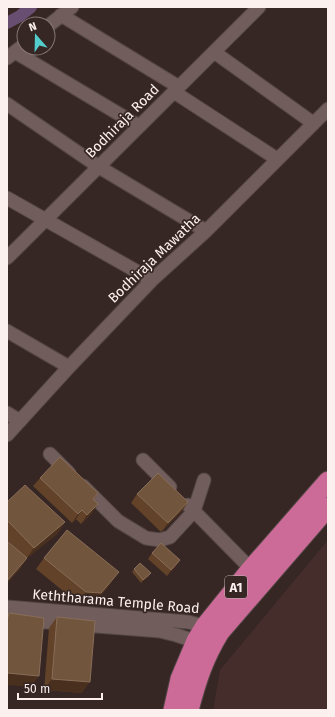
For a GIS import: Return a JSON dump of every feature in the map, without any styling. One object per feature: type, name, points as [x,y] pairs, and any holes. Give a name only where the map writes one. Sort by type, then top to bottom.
[{"type":"highway","name":"A1","points":[[172,710],[180,679],[251,569],[328,481]]},
{"type":"highway","name":"A1","points":[[189,710],[200,673],[208,637],[328,507]]},
{"type":"street","points":[[56,19],[72,7]]},
{"type":"street","name":"Bodhiraja Road","points":[[9,252],[45,220],[260,7]]},
{"type":"street","points":[[61,15],[176,90],[277,159]]},
{"type":"street","points":[[15,52],[139,126]]},
{"type":"street","points":[[214,52],[313,123]]},
{"type":"street","points":[[7,104],[99,167],[206,231]]},
{"type":"street","name":"Bodhiraja Mawatha","points":[[7,435],[152,280],[206,231],[328,109]]},
{"type":"street","points":[[7,198],[152,280]]},
{"type":"street","points":[[7,331],[69,367]]},
{"type":"street","points":[[7,413],[20,420]]},
{"type":"street","points":[[50,454],[118,521],[146,538],[160,540],[170,537],[194,511],[204,480]]},
{"type":"street","points":[[143,460],[251,569]]},
{"type":"street","name":"Keththarama Temple Road","points":[[7,607],[160,631],[176,635],[208,637]]},
{"type":"street","name":"Keththarama Temple Road","points":[[7,619],[82,619],[188,622],[208,637]]},
{"type":"shaded area","points":[[328,540],[328,710],[213,710],[220,670]]},
{"type":"building","points":[[60,457],[98,493],[93,499],[98,504],[87,515],[82,510],[78,514],[40,478]]},
{"type":"building","points":[[158,473],[188,502],[168,523],[137,494]]},
{"type":"building","points":[[25,485],[65,522],[34,548],[7,520],[7,502]]},
{"type":"building","points":[[67,530],[119,572],[101,593],[86,592],[44,558]]},
{"type":"building","points":[[7,541],[27,558],[7,581]]},
{"type":"building","points":[[161,543],[180,560],[171,570],[152,553]]},
{"type":"building","points":[[140,563],[151,573],[143,580],[134,569]]},
{"type":"building","points":[[9,613],[44,618],[39,676],[7,673],[7,621]]},
{"type":"building","points":[[57,617],[95,621],[90,682],[52,679]]},
{"type":"waterway","points":[[7,23],[20,16],[31,7]]}]
